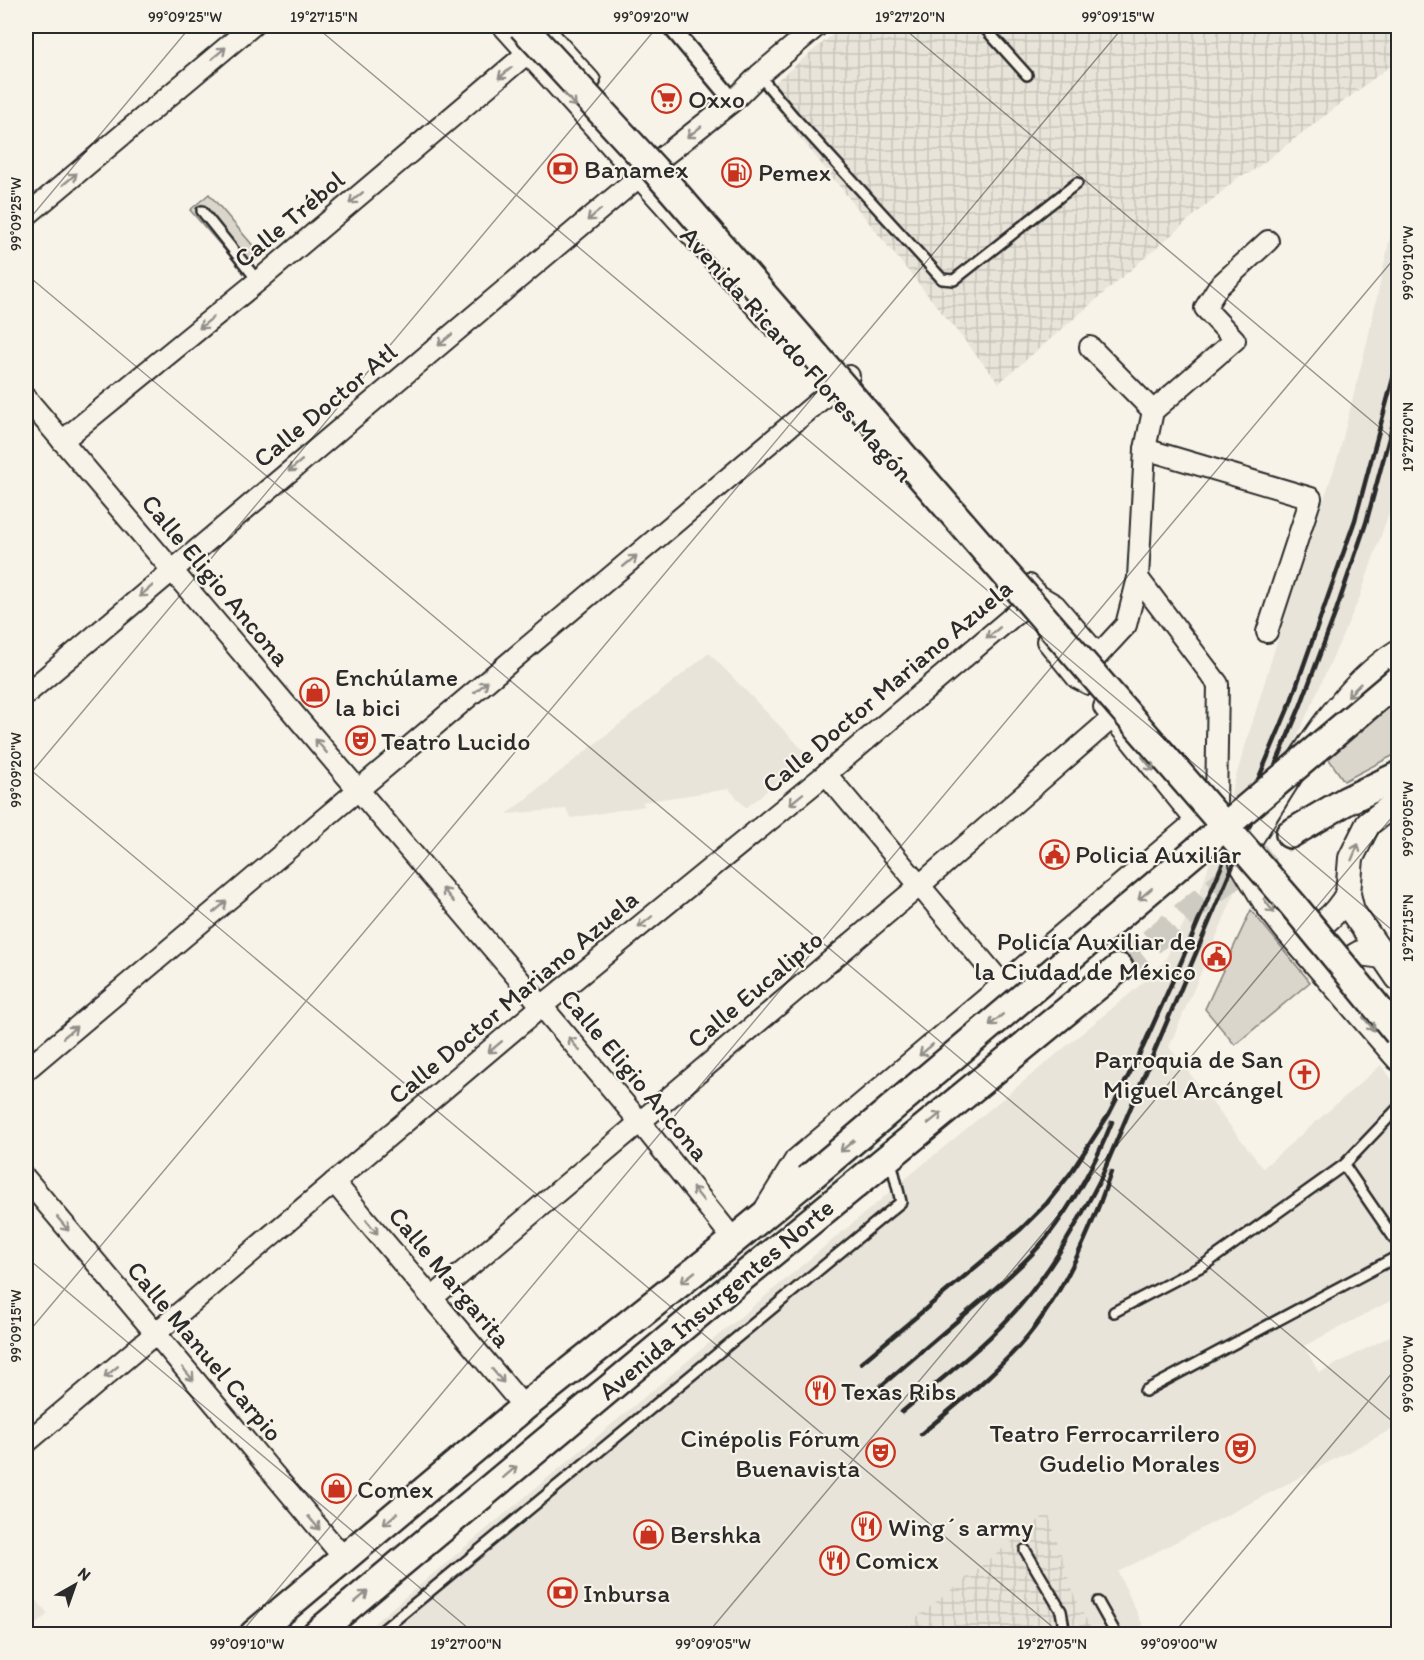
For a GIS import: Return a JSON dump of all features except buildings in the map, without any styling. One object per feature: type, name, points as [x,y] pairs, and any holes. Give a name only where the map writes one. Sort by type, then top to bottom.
[{"type":"main road","name":"Avenida Ricardo Flores Magón","points":[[522,26],[654,169],[1293,905],[1398,1033]]},
{"type":"main road","name":"Avenida Insurgentes Norte","points":[[254,1635],[524,1407],[758,1221],[1398,680]]},
{"type":"main road","points":[[1290,834],[1346,801],[1398,776]]},
{"type":"main road","name":"Avenida Insurgentes Norte","points":[[316,1635],[890,1155],[1119,968]]},
{"type":"street","name":"Avenida Ricardo Flores Magón","points":[[503,26],[831,391],[1020,609],[1083,678],[1111,719],[1196,821]]},
{"type":"street","points":[[670,26],[733,101]]},
{"type":"street","name":"Calle Doctor Atl","points":[[26,694],[660,159],[733,101],[759,75],[818,26]]},
{"type":"street","points":[[26,216],[243,28]]},
{"type":"street","name":"Avenida Ricardo Flores Magón","points":[[545,30],[660,159],[1038,595],[1055,605],[1098,655]]},
{"type":"street","name":"Calle Trébol","points":[[62,441],[258,281],[528,53],[545,30]]},
{"type":"street","points":[[1083,678],[1098,655],[1126,625],[1138,578],[1145,449],[1153,411],[1234,340],[1206,308],[1218,287],[1268,241]]},
{"type":"street","points":[[1090,347],[1153,411]]},
{"type":"street","points":[[26,1070],[849,376]]},
{"type":"street","name":"Calle Eligio Ancona","points":[[26,398],[640,1122],[734,1240]]},
{"type":"street","points":[[1145,449],[1311,498],[1267,632]]},
{"type":"street","name":"Avenida Insurgentes Norte","points":[[758,1221],[795,1160],[1216,804],[1218,684],[1138,578]]},
{"type":"street","name":"Calle Doctor Mariano Azuela","points":[[26,1443],[542,1006],[826,774],[1038,595]]},
{"type":"street","name":"Avenida Ricardo Flores Magón","points":[[1055,605],[1083,678]]},
{"type":"street","points":[[1398,652],[1381,663],[1326,723],[1247,844],[1242,863],[1266,903],[1286,929],[1398,1058]]},
{"type":"street","name":"Calle Eucalipto","points":[[432,1298],[919,886],[1111,719]]},
{"type":"street","points":[[826,774],[1003,985]]},
{"type":"street","points":[[1398,801],[1368,824],[1351,858],[1350,902],[1390,956],[1398,978]]},
{"type":"street","points":[[1286,929],[1308,931],[1350,902]]},
{"type":"street","points":[[1340,991],[1339,972],[1348,960],[1360,953],[1390,956]]},
{"type":"street","name":"Calle Manuel Carpio","points":[[26,1179],[344,1558]]},
{"type":"street","name":"Calle Margarita","points":[[334,1182],[524,1407]]},
{"type":"lane","points":[[984,26],[1027,75]]},
{"type":"lane","points":[[759,75],[793,116],[942,279],[947,281],[954,280],[1077,183]]},
{"type":"lane","points":[[202,211],[258,281]]},
{"type":"lane","points":[[1114,1312],[1204,1265],[1344,1165],[1398,1107]]},
{"type":"lane","points":[[378,1635],[901,1202],[890,1155]]},
{"type":"lane","points":[[1344,1165],[1398,1244]]},
{"type":"lane","points":[[1145,1391],[1398,1256]]},
{"type":"lane","points":[[1025,1550],[1061,1611],[1065,1635]]},
{"type":"lane","points":[[1098,1602],[1116,1635]]},
{"type":"shaded area","points":[[843,26],[1398,26],[1398,60],[1250,173],[1240,176],[999,383],[763,92]]},
{"type":"shaded area","points":[[209,194],[261,255],[243,271],[190,210]]},
{"type":"shaded area","points":[[1398,201],[1398,487],[1359,599],[1234,877],[1237,888],[1169,1047],[1263,1168],[1381,1065],[1398,1087],[1398,1297],[1304,1346],[1319,1373],[1398,1332],[1398,1426],[1118,1572],[1147,1634],[361,1634],[1138,987],[1164,962],[1189,913],[1193,910],[1204,881],[1283,622],[1339,454],[1368,338]]},
{"type":"shaded area","points":[[709,653],[809,756],[746,808],[729,789],[642,802],[645,806],[571,818],[566,809],[507,814]]},
{"type":"shaded area","points":[[1398,671],[1398,753],[1344,781],[1324,752]]},
{"type":"shaded area","points":[[1251,910],[1310,982],[1235,1045],[1205,1009]]},
{"type":"shaded area","points":[[1048,1513],[1076,1601],[1094,1634],[896,1634]]},
{"type":"shaded area","points":[[26,1587],[48,1614],[26,1632]]},
{"type":"tunnel","points":[[1119,968],[1222,884],[1290,834]]},
{"type":"railway","points":[[861,1363],[1021,1229],[1047,1203],[1070,1174],[1109,1114],[1143,1047],[1182,960],[1290,704],[1355,520],[1398,360]]},
{"type":"railway","points":[[902,1412],[982,1345],[1034,1289],[1058,1254],[1100,1180],[1300,707],[1366,523],[1398,405]]},
{"type":"railway","points":[[881,1386],[1001,1284],[1047,1237],[1075,1196],[1112,1122]]},
{"type":"railway","points":[[921,1434],[997,1369],[1035,1326],[1074,1263],[1111,1172]]},
{"type":"place","name":"Oxxo","points":[[667,99]]},
{"type":"place","name":"Banamex","points":[[563,169]]},
{"type":"place","name":"Pemex","points":[[737,172]]},
{"type":"place","name":"Enchúlame la bici","points":[[314,692]]},
{"type":"place","name":"Teatro Lucido","points":[[360,741]]},
{"type":"place","name":"Policia Auxiliar","points":[[1054,854]]},
{"type":"place","name":"Policía Auxiliar de la Ciudad de México","points":[[1217,956]]},
{"type":"place","name":"Parroquia de San Miguel Arcángel","points":[[1304,1074]]},
{"type":"place","name":"Texas Ribs","points":[[820,1391]]},
{"type":"place","name":"Teatro Ferrocarrilero Gudelio Morales","points":[[1241,1448]]},
{"type":"place","name":"Cinépolis Fórum Buenavista","points":[[881,1453]]},
{"type":"place","name":"Comex","points":[[336,1489]]},
{"type":"place","name":"Wing´s army","points":[[867,1527]]},
{"type":"place","name":"Bershka","points":[[649,1534]]},
{"type":"place","name":"Comicx","points":[[834,1560]]},
{"type":"place","name":"Inbursa","points":[[562,1593]]}]
